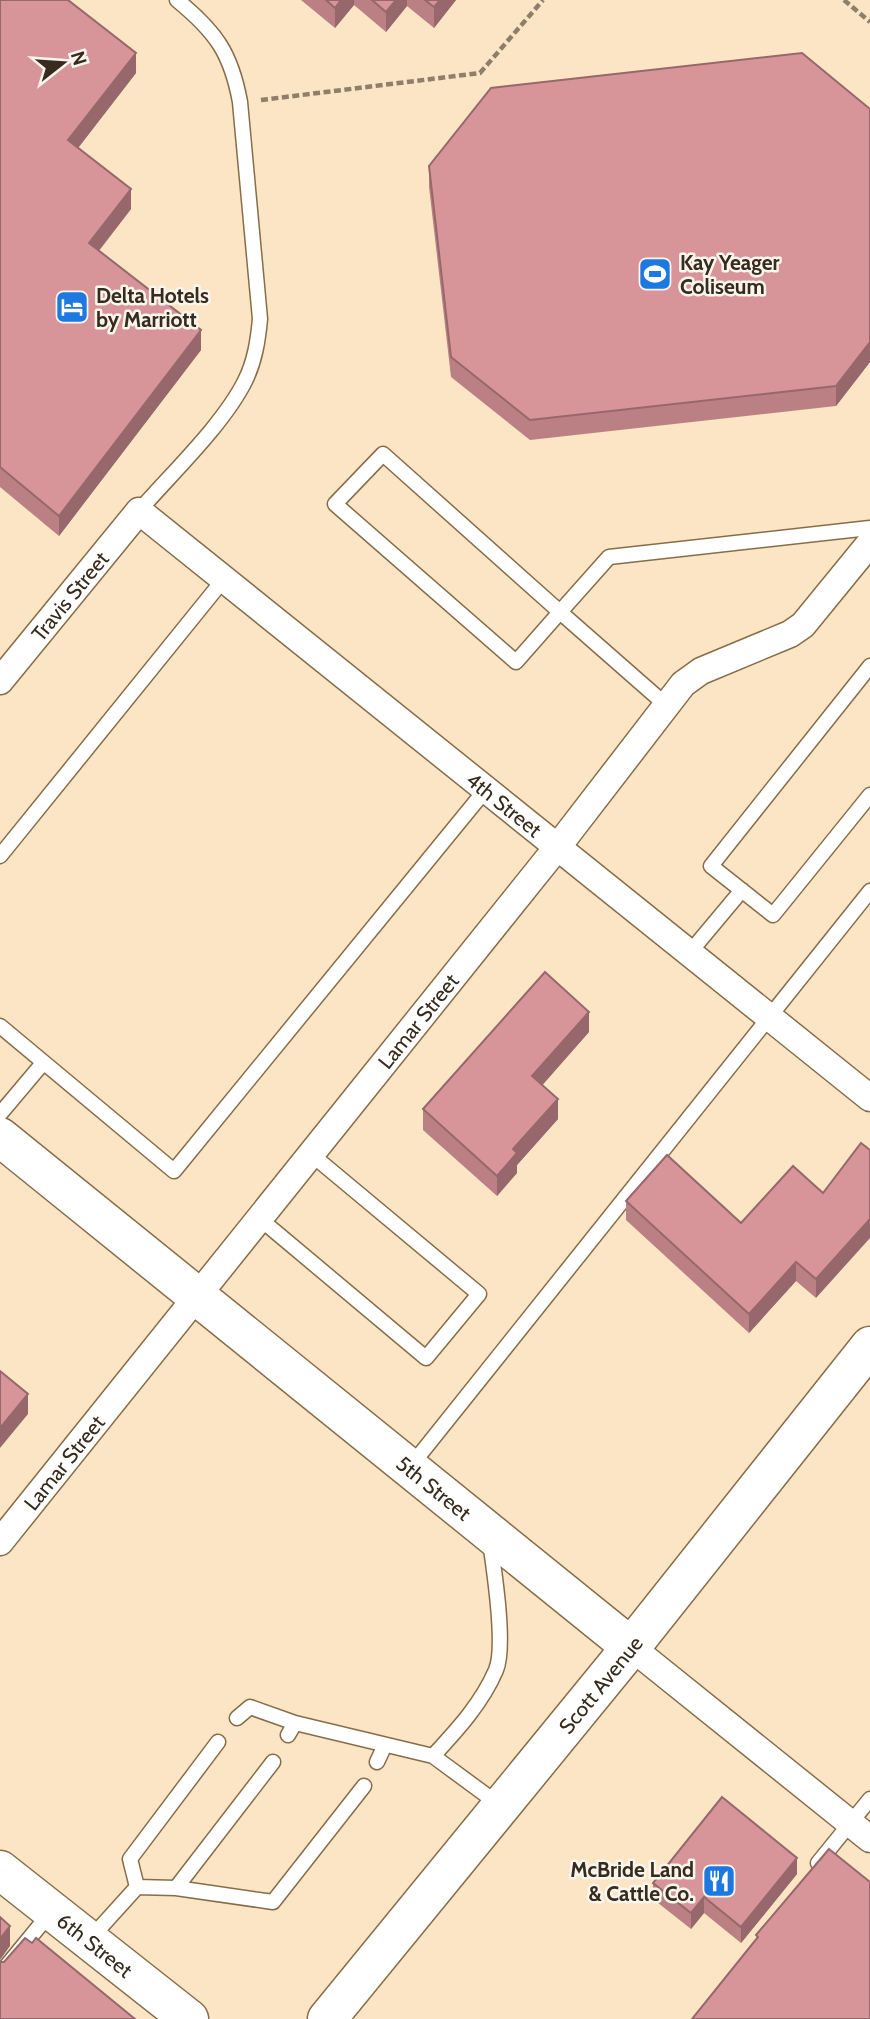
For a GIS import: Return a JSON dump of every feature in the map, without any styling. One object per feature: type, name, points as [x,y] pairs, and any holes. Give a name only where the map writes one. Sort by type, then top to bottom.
[{"type":"main road","name":"5th Street","points":[[0,1136],[631,1647]]},
{"type":"main road","name":"Scott Avenue","points":[[327,2019],[631,1647],[870,1346]]},
{"type":"main road","name":"6th Street","points":[[0,1870],[188,2019]]},
{"type":"street","name":"4th Street","points":[[139,511],[559,845],[870,1098]]},
{"type":"street","name":"Travis Street","points":[[3,671],[139,511]]},
{"type":"street","name":"Lamar Street","points":[[0,1542],[559,845],[683,684],[701,671],[790,634],[803,625],[870,543]]},
{"type":"street","name":"5th Street","points":[[631,1647],[860,1831]]},
{"type":"lane","points":[[139,511],[224,412],[245,382],[256,354],[260,319],[240,102],[234,69],[222,43],[177,0]]},
{"type":"lane","points":[[666,705],[560,612],[383,454],[335,504],[516,662],[560,612],[610,557],[870,528]]},
{"type":"lane","points":[[0,856],[225,579]]},
{"type":"lane","points":[[870,666],[711,866],[773,915],[870,795]]},
{"type":"lane","points":[[0,1026],[174,1171],[487,788]]},
{"type":"lane","points":[[691,951],[742,890]]},
{"type":"lane","points":[[410,1468],[870,891]]},
{"type":"lane","points":[[0,1114],[43,1063]]},
{"type":"lane","points":[[259,1218],[426,1358],[479,1294],[311,1154]]},
{"type":"lane","points":[[433,1756],[467,1719],[498,1667],[499,1604],[489,1532]]},
{"type":"lane","points":[[237,1718],[250,1707],[292,1729],[433,1756],[502,1806]]},
{"type":"lane","points":[[137,1887],[130,1859],[218,1742]]},
{"type":"lane","points":[[377,1762],[385,1745]]},
{"type":"lane","points":[[176,1888],[273,1762]]},
{"type":"lane","points":[[89,1940],[137,1887],[176,1888],[273,1902],[365,1786]]},
{"type":"lane","points":[[806,1877],[860,1831],[870,1799]]},
{"type":"lane","points":[[0,1974],[51,1911]]},
{"type":"path","points":[[240,102],[480,73],[543,0]]},
{"type":"path","points":[[844,0],[870,22]]},
{"type":"building","name":"Delta Hotels by Marriott","points":[[0,0],[68,0],[136,53],[68,140],[131,189],[89,243],[201,330],[59,516],[0,467]]},
{"type":"building","points":[[326,0],[341,0],[335,8]]},
{"type":"building","points":[[372,0],[396,0],[386,12]]},
{"type":"building","points":[[425,0],[440,0],[434,7]]},
{"type":"building","name":"Kay Yeager Coliseum","points":[[802,53],[870,109],[870,342],[836,386],[530,420],[451,357],[429,166],[491,88]]},
{"type":"building","points":[[545,972],[589,1012],[532,1076],[558,1099],[513,1149],[517,1153],[497,1176],[423,1109]]},
{"type":"building","points":[[861,1143],[870,1150],[870,1219],[816,1279],[796,1262],[749,1314],[626,1201],[667,1155],[741,1223],[793,1166],[823,1193]]},
{"type":"building","points":[[0,1371],[28,1394],[0,1428]]},
{"type":"building","name":"McBride Land & Cattle Co.","points":[[722,1797],[797,1858],[741,1927],[704,1897],[691,1913],[653,1883]]},
{"type":"building","points":[[829,1849],[870,1882],[870,2019],[692,2019],[758,1937],[756,1935]]},
{"type":"building","points":[[0,1917],[10,1926],[0,1939]]},
{"type":"building","points":[[25,1938],[32,1943],[36,1938],[135,2019],[0,2019],[0,1962],[4,1962]]},
{"type":"place","name":"Kay Yeager Coliseum","points":[[655,274]]},
{"type":"place","name":"Delta Hotels by Marriott","points":[[72,307]]},
{"type":"place","name":"McBride Land & Cattle Co.","points":[[719,1881]]}]
